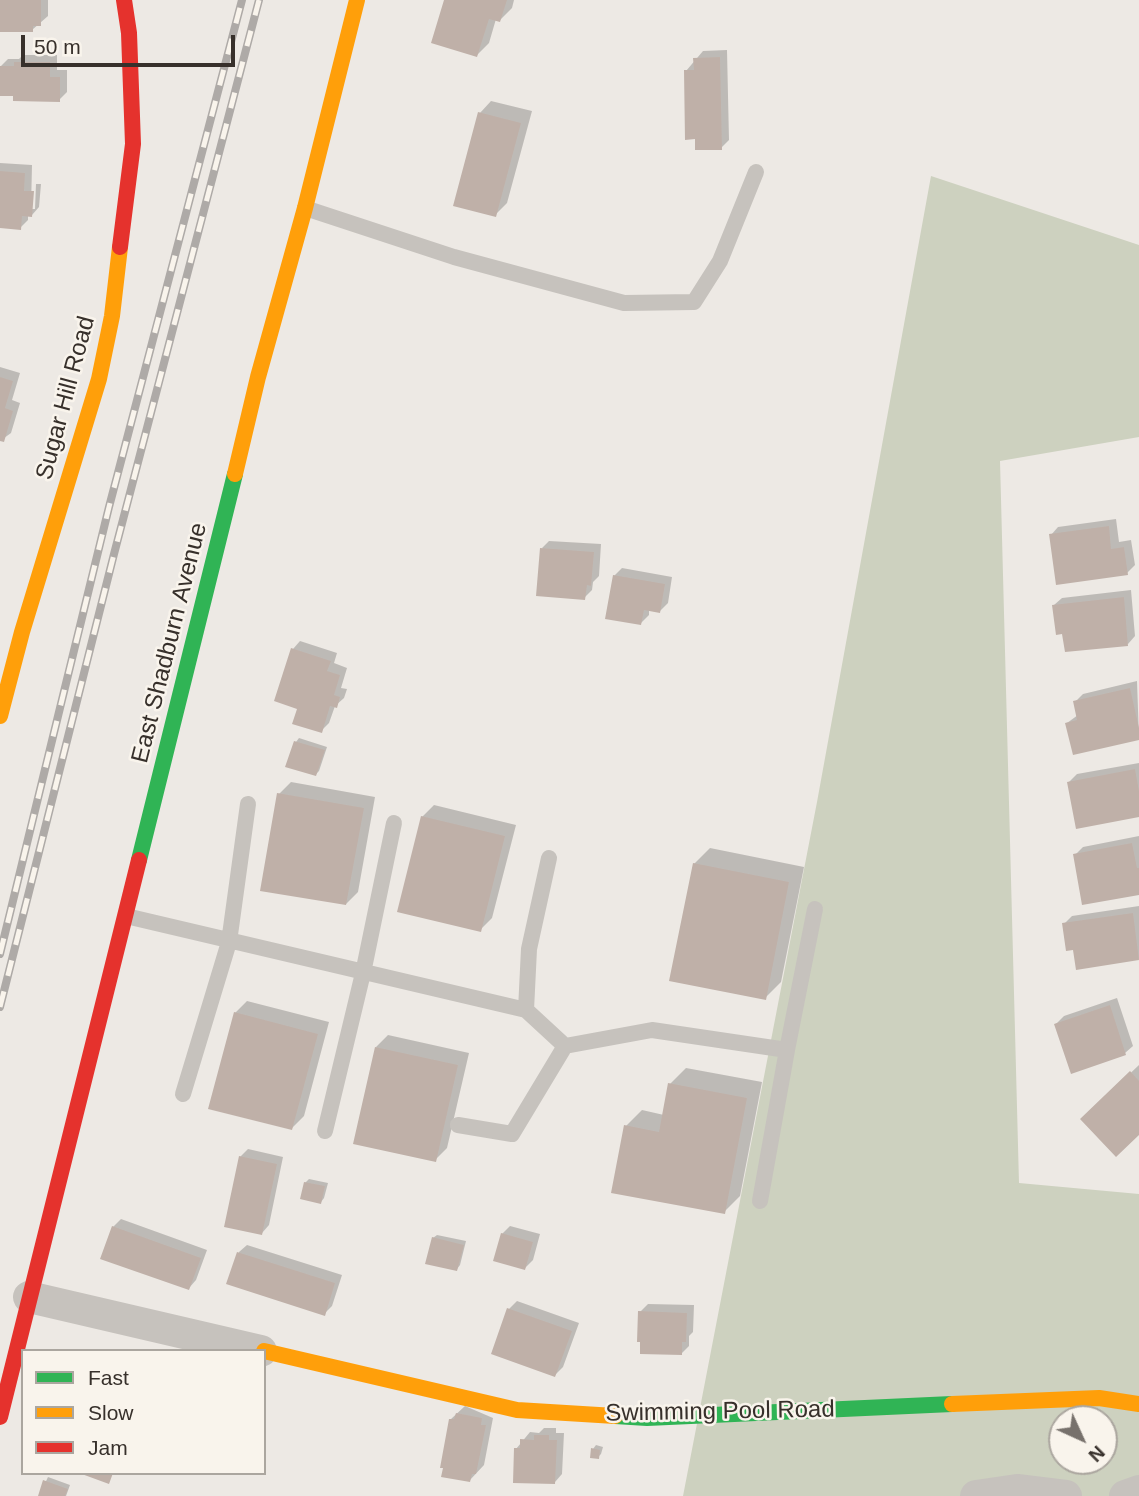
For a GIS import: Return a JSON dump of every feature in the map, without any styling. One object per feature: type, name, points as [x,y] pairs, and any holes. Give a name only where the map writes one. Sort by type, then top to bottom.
[{"type":"street","name":"Sugar Hill Road","points":[[0,716],[11,629],[99,379],[112,316],[133,144],[129,33],[124,0]]},
{"type":"street","name":"East Shadburn Avenue","points":[[0,1417],[258,377],[305,208],[357,0]]},
{"type":"street","name":"Swimming Pool Road","points":[[29,1297],[254,1349]]},
{"type":"street","name":"Swimming Pool Road","points":[[266,1352],[517,1410],[634,1417],[1099,1398],[1139,1404]]},
{"type":"street","points":[[976,1496],[1017,1490],[1066,1496]]},
{"type":"street","points":[[1125,1496],[1139,1491]]},
{"type":"lane","points":[[305,208],[453,257],[624,303],[694,302],[720,261],[755,172]]},
{"type":"lane","points":[[183,1094],[229,942],[248,804]]},
{"type":"lane","points":[[325,1132],[363,973],[394,823]]},
{"type":"lane","points":[[526,1010],[529,949],[550,858]]},
{"type":"lane","points":[[760,1201],[815,909]]},
{"type":"lane","points":[[126,916],[526,1010],[565,1046]]},
{"type":"lane","points":[[458,1125],[512,1134],[565,1046],[652,1030],[787,1050]]},
{"type":"green space","points":[[931,176],[1139,245],[1139,437],[1000,461],[1019,1183],[1139,1194],[1139,1496],[683,1496],[817,802]]},
{"type":"building","points":[[0,0],[41,0],[41,26],[33,26],[33,32],[0,32]]},
{"type":"building","points":[[444,0],[507,0],[500,22],[489,19],[477,57],[431,43]]},
{"type":"building","points":[[720,57],[722,150],[695,150],[695,139],[685,140],[684,70],[694,70],[693,58]]},
{"type":"building","points":[[14,62],[50,62],[50,77],[60,77],[60,102],[13,101],[13,96],[0,96],[0,66],[14,66]]},
{"type":"building","points":[[478,112],[521,123],[496,217],[453,206]]},
{"type":"building","points":[[0,171],[25,173],[24,191],[34,191],[32,217],[22,216],[21,230],[0,228]]},
{"type":"building","points":[[0,377],[13,381],[5,408],[13,411],[4,442],[0,441]]},
{"type":"building","points":[[1109,526],[1111,549],[1124,547],[1128,575],[1056,585],[1049,534]]},
{"type":"building","points":[[540,548],[594,552],[591,586],[587,585],[585,600],[536,596]]},
{"type":"building","points":[[613,575],[665,584],[660,613],[644,610],[641,625],[605,619]]},
{"type":"building","points":[[1124,597],[1128,646],[1065,652],[1062,634],[1056,635],[1052,605]]},
{"type":"building","points":[[291,648],[331,661],[327,671],[340,675],[334,695],[340,697],[337,708],[330,706],[322,733],[292,724],[297,709],[274,701]]},
{"type":"building","points":[[1130,688],[1139,740],[1073,755],[1065,723],[1077,720],[1073,701]]},
{"type":"building","points":[[294,741],[325,750],[316,776],[285,767]]},
{"type":"building","points":[[1135,769],[1139,791],[1139,817],[1076,829],[1067,782]]},
{"type":"building","points":[[277,793],[364,808],[346,905],[260,891]]},
{"type":"building","points":[[421,816],[505,836],[481,932],[397,912]]},
{"type":"building","points":[[1132,843],[1139,868],[1139,895],[1082,905],[1073,854]]},
{"type":"building","points":[[693,863],[789,882],[766,1000],[669,981]]},
{"type":"building","points":[[1133,913],[1139,960],[1076,970],[1073,950],[1066,951],[1062,923]]},
{"type":"building","points":[[1110,1005],[1126,1055],[1071,1074],[1054,1024]]},
{"type":"building","points":[[234,1012],[318,1034],[292,1130],[208,1109]]},
{"type":"building","points":[[375,1047],[458,1065],[436,1162],[353,1144]]},
{"type":"building","points":[[1130,1071],[1139,1081],[1139,1135],[1116,1157],[1080,1119]]},
{"type":"building","points":[[668,1083],[747,1098],[725,1214],[611,1193],[624,1125],[659,1132]]},
{"type":"building","points":[[239,1156],[277,1164],[262,1235],[224,1227]]},
{"type":"building","points":[[304,1182],[325,1186],[321,1204],[300,1199]]},
{"type":"building","points":[[112,1226],[201,1258],[189,1290],[100,1259]]},
{"type":"building","points":[[501,1233],[533,1242],[525,1270],[493,1261]]},
{"type":"building","points":[[432,1237],[464,1245],[457,1271],[425,1264]]},
{"type":"building","points":[[237,1252],[335,1283],[325,1316],[226,1284]]},
{"type":"building","points":[[507,1308],[572,1331],[555,1377],[491,1354]]},
{"type":"building","points":[[638,1311],[687,1313],[686,1342],[682,1342],[682,1355],[640,1354],[640,1342],[637,1342]]},
{"type":"building","points":[[456,1413],[482,1418],[481,1425],[486,1425],[476,1474],[472,1474],[470,1482],[441,1477],[443,1468],[440,1468],[449,1419],[454,1419]]},
{"type":"building","points":[[534,1435],[549,1435],[549,1440],[557,1440],[555,1484],[513,1483],[514,1448],[520,1448],[520,1439],[534,1440]]},
{"type":"building","points":[[591,1448],[600,1450],[599,1459],[590,1458]]},
{"type":"building","points":[[84,1475],[112,1475],[109,1484]]},
{"type":"building","points":[[43,1480],[68,1489],[65,1496],[38,1496]]},
{"type":"railway","points":[[0,954],[109,507],[242,0]]},
{"type":"railway","points":[[0,1007],[114,554],[259,0]]},
{"type":"traffic: fast","points":[[139,860],[235,474]]},
{"type":"traffic: fast","points":[[615,1416],[647,1418],[952,1404]]},
{"type":"traffic: slow","points":[[235,474],[357,0]]},
{"type":"traffic: slow","points":[[0,716],[22,632],[99,379],[112,316],[120,247]]},
{"type":"traffic: slow","points":[[266,1351],[517,1410],[615,1416]]},
{"type":"traffic: slow","points":[[952,1404],[1099,1398],[1139,1404]]},
{"type":"traffic: jam","points":[[120,247],[133,144],[129,33],[124,0]]},
{"type":"traffic: jam","points":[[0,1417],[139,860]]}]
